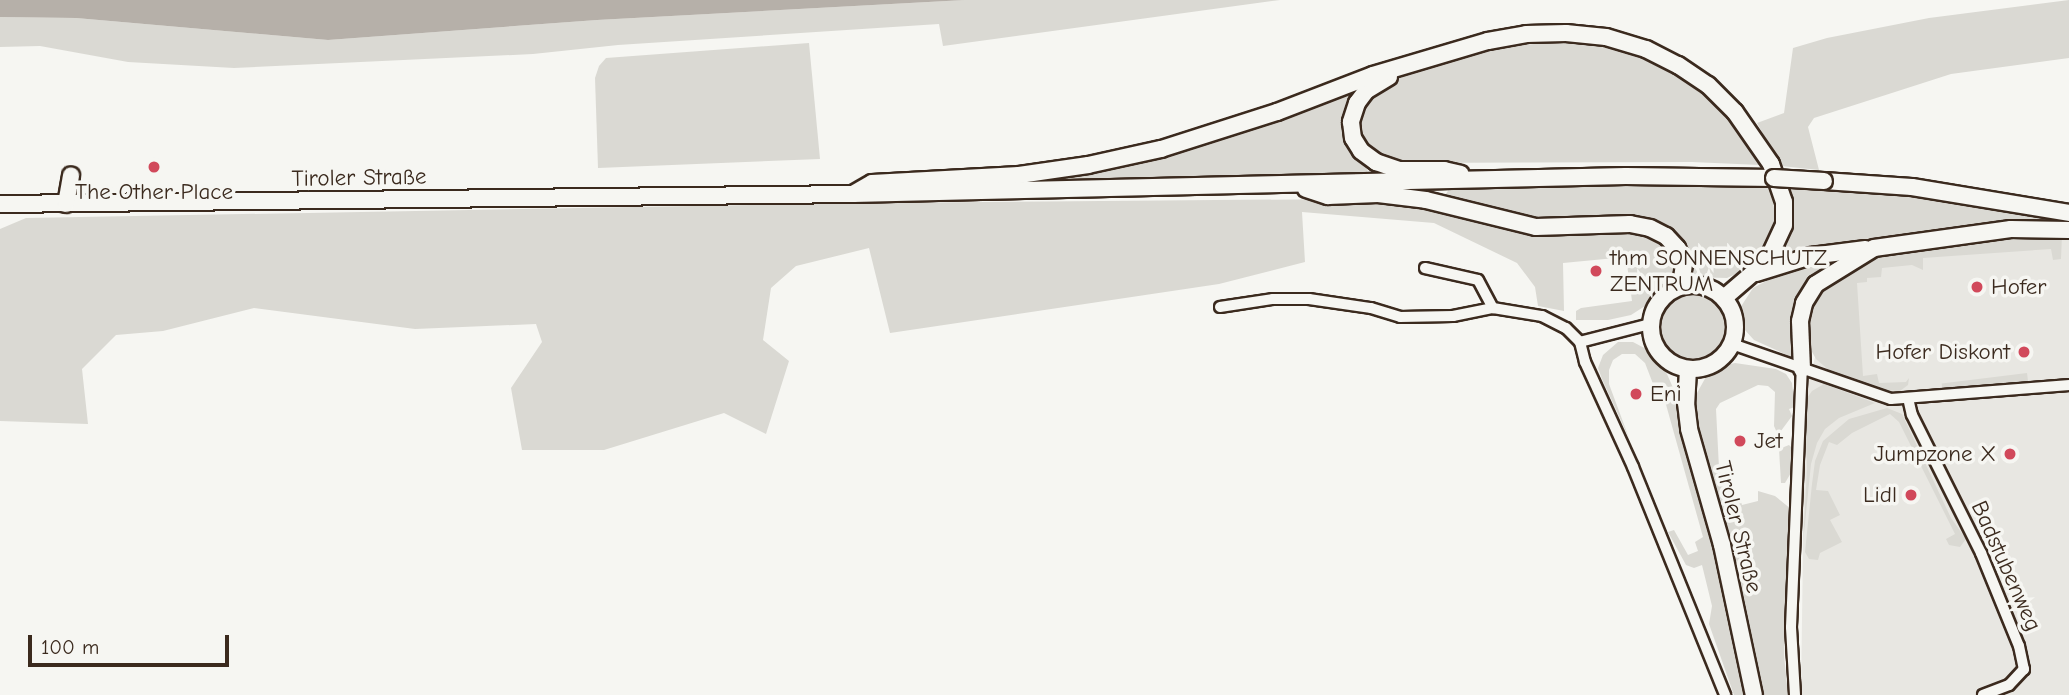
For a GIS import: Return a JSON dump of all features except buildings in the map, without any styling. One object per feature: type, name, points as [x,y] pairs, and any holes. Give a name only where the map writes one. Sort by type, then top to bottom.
[{"type":"main road","points":[[853,194],[872,183],[1019,175],[1088,165],[1161,149],[1488,41],[1526,34],[1566,33],[1606,37],[1646,49],[1678,65],[1707,85],[1754,135],[1778,183],[1784,202],[1784,225],[1767,261],[1724,298]]},
{"type":"main road","points":[[1419,62],[1366,92],[1357,103],[1351,122],[1353,138],[1362,151],[1376,162],[1399,170],[1444,170],[1485,180],[1716,177],[1824,181],[1912,187],[2069,213]]},
{"type":"main road","points":[[66,204],[71,175]]},
{"type":"main road","name":"Tiroler Straße","points":[[0,204],[853,194],[1485,180]]},
{"type":"main road","points":[[1294,185],[1328,196],[1378,194],[1426,200],[1536,227],[1630,224],[1650,228],[1666,236],[1677,248],[1684,264],[1681,285]]},
{"type":"main road","points":[[1756,273],[1811,256],[2011,229],[2069,230]]},
{"type":"main road","points":[[1802,369],[1800,321],[1804,303],[1816,284],[1874,248]]},
{"type":"main road","points":[[1681,285],[1703,285],[1724,298],[1733,314],[1735,328],[1732,344],[1715,362],[1688,369],[1675,365],[1657,350],[1650,324],[1661,298],[1681,285]]},
{"type":"main road","name":"Tiroler Straße","points":[[1688,369],[1686,402],[1689,429],[1722,545],[1754,695]]},
{"type":"street","points":[[1425,268],[1478,279],[1493,308]]},
{"type":"street","points":[[1220,307],[1273,299],[1310,299],[1371,309],[1400,317],[1453,316],[1493,308],[1542,316],[1566,328],[1580,342],[1585,362],[1633,467],[1725,695]]},
{"type":"street","points":[[1580,342],[1650,324]]},
{"type":"street","points":[[1732,344],[1866,393],[1891,399],[2069,385]]},
{"type":"street","points":[[1795,695],[1791,627],[1802,369]]},
{"type":"street","name":"Badstubenweg","points":[[1908,398],[1912,415],[1981,553],[2019,646],[2024,669],[2009,685],[1983,695]]},
{"type":"shaded area","points":[[0,0],[965,0],[597,20],[328,40],[76,18],[0,17]]},
{"type":"shaded area","points":[[965,0],[1280,0],[943,46],[939,24],[618,45],[533,54],[234,68],[128,62],[40,46],[0,47],[0,17],[76,18],[328,40],[597,20]]},
{"type":"shaded area","points":[[2069,0],[2069,58],[1951,74],[1814,118],[1808,127],[1819,170],[1781,166],[1757,123],[1784,113],[1793,48],[1827,38],[1929,18]]},
{"type":"shaded area","points":[[1563,41],[1587,43],[1638,56],[1675,74],[1718,106],[1749,144],[1760,165],[1692,162],[1398,163],[1380,157],[1368,148],[1360,132],[1363,105],[1378,89],[1402,77],[1495,48]]},
{"type":"shaded area","points":[[809,43],[820,159],[598,168],[595,78],[599,66],[606,58]]},
{"type":"shaded area","points":[[1354,89],[1357,93],[1361,161],[1368,171],[1364,174],[1070,181],[1067,178],[1069,173]]},
{"type":"shaded area","points":[[1658,184],[1771,188],[1776,222],[1763,253],[1749,268],[1727,278],[1689,277],[1658,225],[1636,217],[1550,223],[1449,199],[1446,194],[1449,189]]},
{"type":"shaded area","points":[[1789,189],[1873,191],[2005,208],[2056,218],[2054,223],[1777,261],[1793,224]]},
{"type":"shaded area","points":[[1346,199],[1420,205],[1519,230],[1633,227],[1661,239],[1672,253],[1675,270],[1669,282],[1645,306],[1631,315],[1608,320],[1576,320],[1576,311],[1581,308],[1632,301],[1626,257],[1563,263],[1564,311],[1538,306],[1535,287],[1517,263],[1434,223],[1302,212],[1305,262],[1219,284],[890,333],[869,248],[796,266],[771,288],[763,340],[789,361],[766,434],[724,413],[604,450],[522,450],[511,388],[542,342],[536,324],[415,329],[254,308],[163,331],[116,335],[82,369],[88,424],[0,421],[0,229],[26,218],[860,203]]},
{"type":"shaded area","points":[[2062,235],[2061,259],[2053,260],[2051,249],[1923,258],[1923,270],[1912,265],[1882,268],[1881,277],[1867,278],[1867,282],[1857,283],[1863,376],[1877,374],[1879,383],[1906,382],[1909,378],[1908,385],[1900,391],[1884,390],[1831,372],[1816,359],[1807,343],[1808,308],[1823,285],[1870,258],[1982,237]]},
{"type":"shaded area","points":[[2069,236],[2069,695],[1801,695],[1805,397],[1832,290],[1869,263]]},
{"type":"shaded area","points":[[1852,255],[1814,279],[1798,360],[1754,340],[1744,329],[1740,308],[1753,288],[1793,267]]},
{"type":"shaded area","points":[[1692,293],[1705,296],[1715,303],[1722,313],[1725,326],[1722,339],[1715,349],[1705,356],[1692,359],[1679,356],[1669,349],[1662,339],[1659,326],[1662,313],[1669,303],[1679,296]]},
{"type":"shaded area","points":[[1618,342],[1633,342],[1648,350],[1667,374],[1674,390],[1685,443],[1713,536],[1744,695],[1734,695],[1709,624],[1712,606],[1702,565],[1694,568],[1686,565],[1668,532],[1674,530],[1688,555],[1698,551],[1695,542],[1703,537],[1665,401],[1660,402],[1645,363],[1635,354],[1622,354],[1613,360],[1609,370],[1609,384],[1629,438],[1598,368],[1603,355]]},
{"type":"shaded area","points":[[1735,363],[1776,369],[1786,374],[1792,383],[1795,407],[1789,409],[1792,416],[1778,435],[1774,426],[1775,392],[1768,386],[1758,385],[1720,403],[1716,409],[1719,468],[1729,495],[1739,496],[1742,505],[1758,501],[1758,491],[1775,496],[1791,509],[1784,655],[1788,695],[1762,695],[1722,510],[1694,416],[1697,393],[1707,375],[1721,366]]},
{"type":"shaded area","points":[[2027,373],[2028,381],[1943,391],[1942,383]]},
{"type":"shaded area","points":[[1824,384],[1875,403],[1839,418],[1825,429],[1817,443],[1811,464],[1803,543],[1807,469],[1805,401],[1812,391]]},
{"type":"shaded area","points":[[1887,408],[1902,414],[1951,518],[1966,539],[1960,547],[1949,545],[1946,539],[1955,534],[1899,422],[1890,414],[1852,433],[1837,445],[1829,442],[1820,465],[1816,490],[1828,491],[1840,515],[1830,520],[1842,542],[1820,553],[1818,560],[1809,559],[1805,552],[1812,484],[1815,461],[1823,441],[1849,419]]},
{"type":"shaded area","points":[[1789,445],[1792,448],[1792,471],[1785,483],[1781,483],[1779,449]]},
{"type":"place","name":"The Other Place","points":[[154,167]]},
{"type":"place","name":"thm SONNENSCHUTZ ZENTRUM","points":[[1596,271]]},
{"type":"place","name":"Hofer","points":[[1977,287]]},
{"type":"place","name":"Hofer Diskont","points":[[2024,352]]},
{"type":"place","name":"Eni","points":[[1636,394]]},
{"type":"place","name":"Jet","points":[[1740,441]]},
{"type":"place","name":"Jumpzone X","points":[[2010,454]]},
{"type":"place","name":"Lidl","points":[[1911,495]]}]
